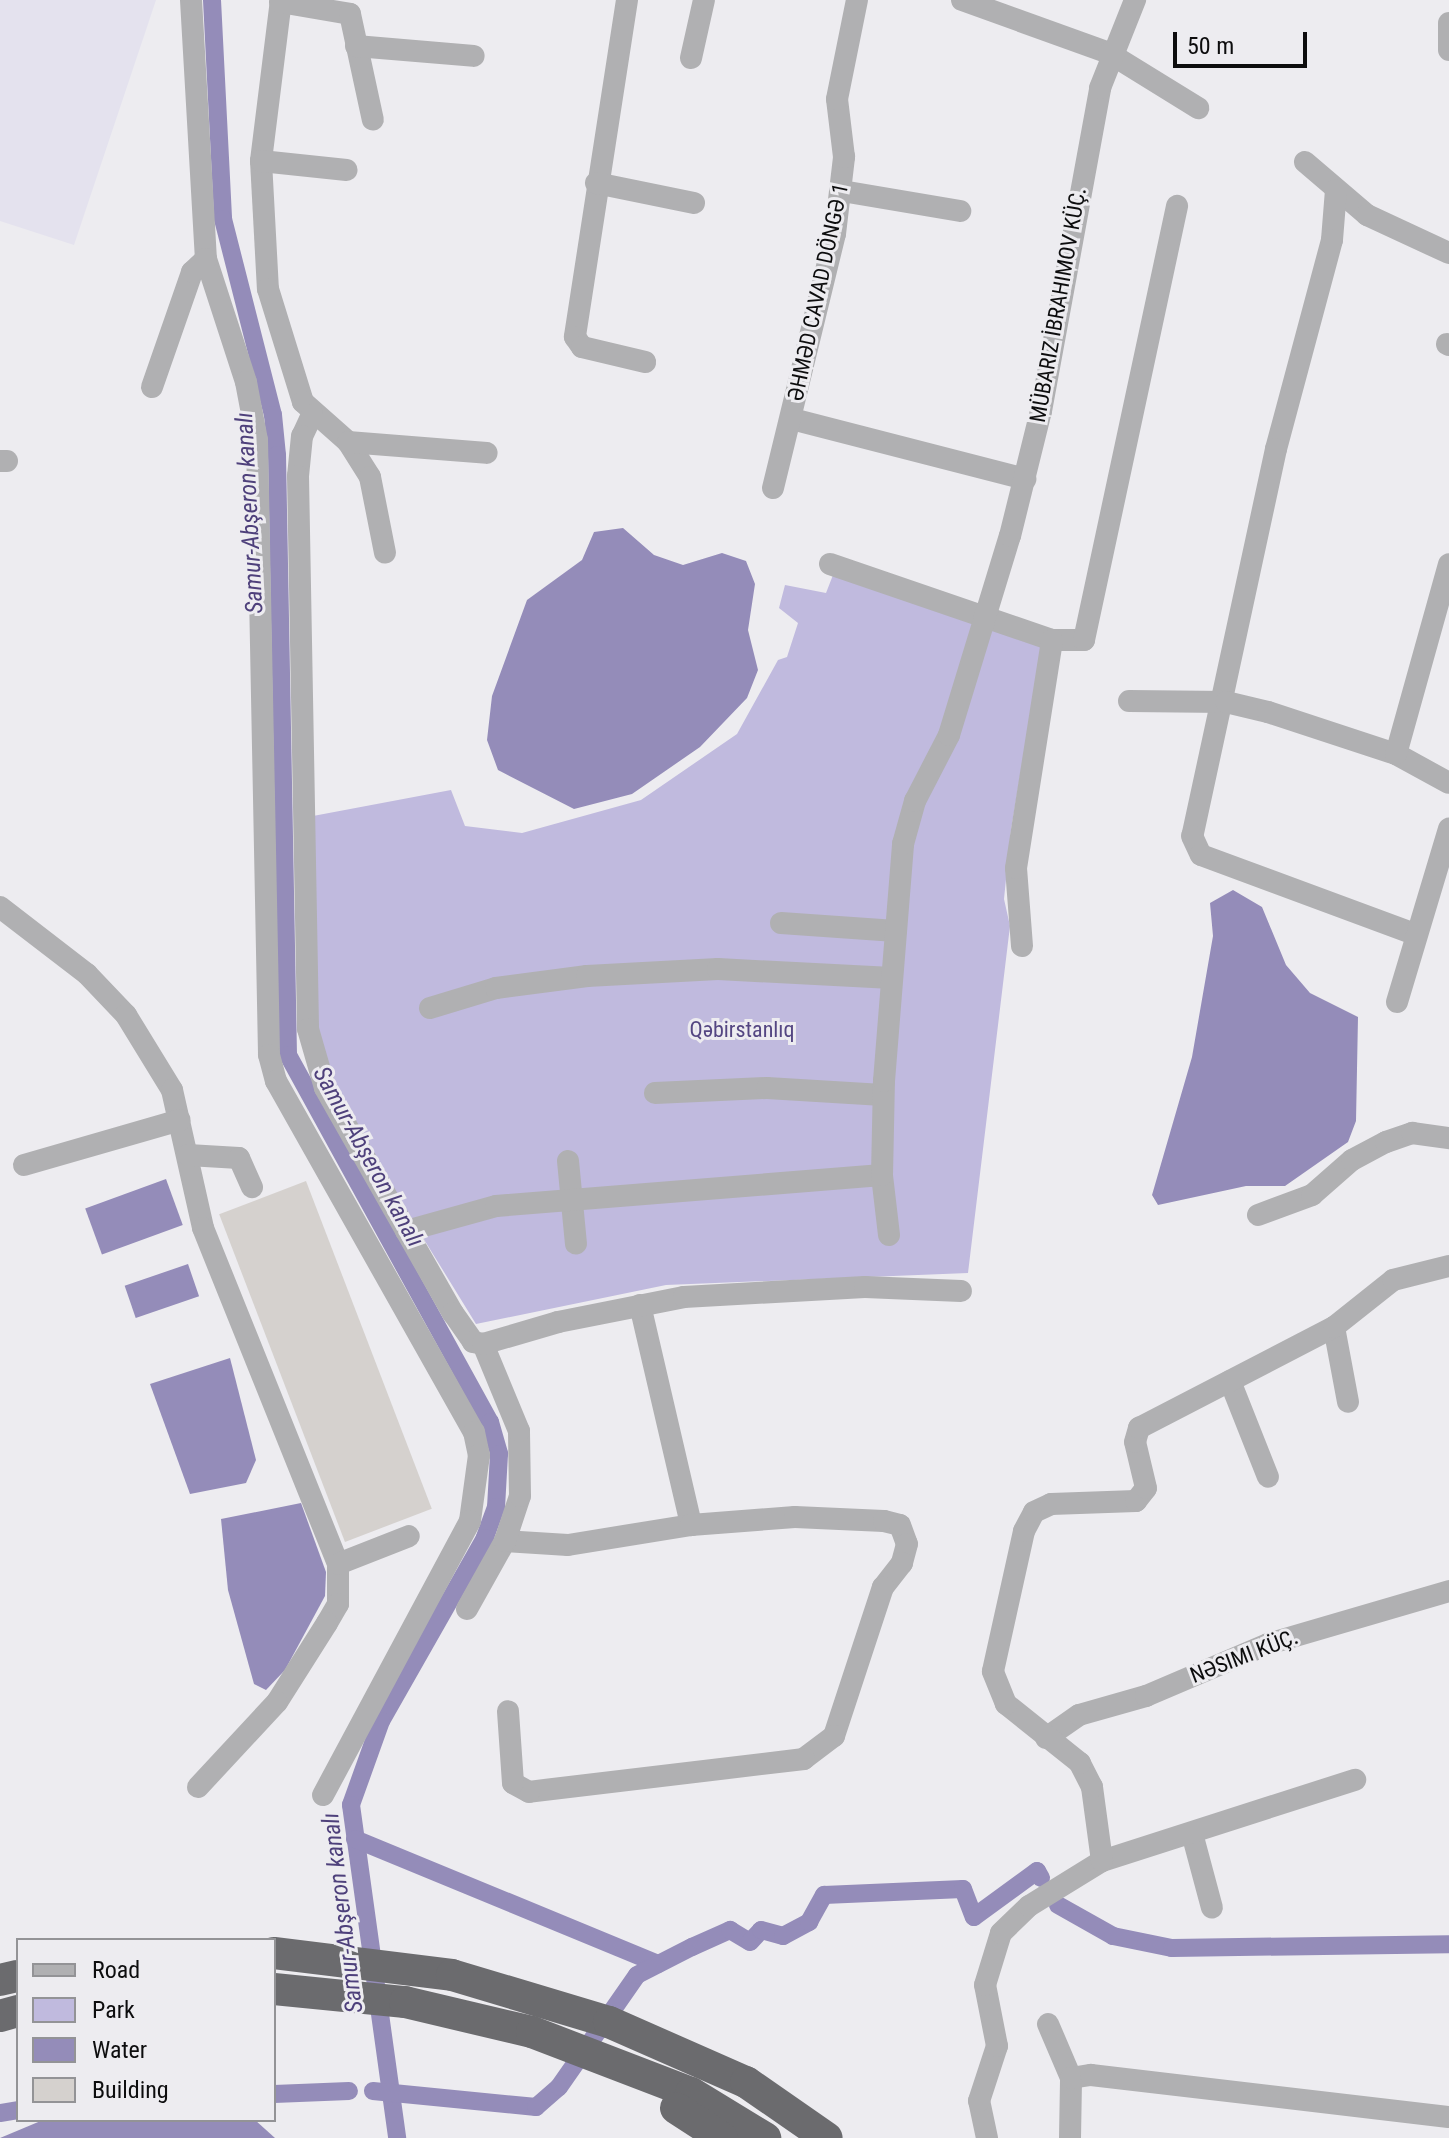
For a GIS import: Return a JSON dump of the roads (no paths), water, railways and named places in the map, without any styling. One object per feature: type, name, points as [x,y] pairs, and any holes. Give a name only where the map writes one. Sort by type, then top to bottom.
[{"type":"highway","points":[[276,1953],[452,1975],[609,2022],[746,2082],[827,2138]]},
{"type":"highway","points":[[276,1989],[405,2002],[532,2032],[642,2070],[765,2138]]},
{"type":"highway","points":[[532,2032],[722,2138]]},
{"type":"street","points":[[191,0],[206,259],[246,382],[257,440],[269,1055],[276,1081],[474,1432],[479,1455],[470,1521],[323,1795]]},
{"type":"street","points":[[627,0],[596,183],[575,337],[582,347],[645,362]]},
{"type":"street","points":[[691,58],[704,0]]},
{"type":"street","name":"ƏHMƏD CAVAD DÖNGƏ 1","points":[[773,488],[792,419],[842,191],[837,99],[857,0]]},
{"type":"street","points":[[962,0],[1109,53],[1198,108]]},
{"type":"street","name":"MÜBARIZ İBRAHIMOV KÜÇ.","points":[[889,1235],[882,1175],[883,1095],[903,844],[915,801],[949,735],[1025,479],[1077,192],[1109,53],[1135,0]]},
{"type":"street","points":[[373,120],[350,14],[342,8],[280,1],[261,161],[268,289],[295,381],[312,415],[348,442],[370,477],[385,553]]},
{"type":"street","points":[[1449,23],[1449,50]]},
{"type":"street","points":[[356,46],[474,56]]},
{"type":"street","points":[[261,161],[347,170]]},
{"type":"street","points":[[1305,162],[1367,215],[1449,253]]},
{"type":"street","points":[[596,183],[694,203]]},
{"type":"street","points":[[1336,190],[1332,240],[1276,449],[1226,702],[1192,836],[1195,850],[1415,934]]},
{"type":"street","points":[[842,191],[960,211]]},
{"type":"street","points":[[830,564],[986,613],[1052,640],[1072,645],[1090,632],[1177,206]]},
{"type":"street","points":[[152,387],[192,272],[206,259]]},
{"type":"street","points":[[312,415],[302,436],[298,476],[308,1029],[325,1088],[465,1332],[483,1344],[519,1431],[520,1496],[505,1541],[467,1609]]},
{"type":"street","points":[[792,419],[1025,479]]},
{"type":"street","points":[[348,442],[487,453]]},
{"type":"street","points":[[1396,754],[1449,564]]},
{"type":"street","points":[[1022,946],[1016,868],[1052,640]]},
{"type":"street","points":[[1129,701],[1226,702],[1396,754],[1449,783]]},
{"type":"street","points":[[1397,1002],[1449,829]]},
{"type":"street","points":[[0,907],[87,974],[126,1015],[172,1090],[203,1228],[338,1564],[338,1604],[319,1636],[277,1702],[198,1787]]},
{"type":"street","points":[[781,923],[896,931]]},
{"type":"street","points":[[430,1008],[496,988],[587,976],[718,969],[892,978]]},
{"type":"street","points":[[655,1093],[767,1088],[883,1095]]},
{"type":"street","points":[[24,1165],[180,1120]]},
{"type":"street","points":[[1258,1215],[1312,1195],[1352,1160],[1386,1142],[1412,1133],[1449,1138]]},
{"type":"street","points":[[188,1155],[239,1158],[252,1187]]},
{"type":"street","points":[[568,1161],[576,1244]]},
{"type":"street","points":[[406,1231],[496,1206],[882,1175]]},
{"type":"street","points":[[1102,1861],[1092,1787],[1080,1763],[1006,1704],[993,1671],[1024,1531],[1034,1512],[1051,1504],[1143,1496],[1139,1428],[1334,1327],[1393,1280],[1449,1266]]},
{"type":"street","points":[[483,1344],[640,1305],[800,1289],[961,1291]]},
{"type":"street","points":[[640,1305],[691,1525]]},
{"type":"street","points":[[1334,1327],[1348,1402]]},
{"type":"street","points":[[1230,1381],[1268,1477]]},
{"type":"street","points":[[505,1541],[568,1545],[691,1525],[795,1517],[884,1521],[905,1532],[907,1551],[883,1587],[841,1719],[821,1751],[804,1759],[529,1792],[513,1783],[508,1711]]},
{"type":"street","points":[[338,1564],[409,1536]]},
{"type":"street","name":"NƏSIMI KÜÇ.","points":[[1046,1738],[1079,1715],[1146,1696],[1268,1644],[1449,1591]]},
{"type":"street","points":[[987,2138],[979,2101],[997,2046],[985,1985],[1001,1933],[1029,1906],[1102,1861],[1193,1837],[1355,1780]]},
{"type":"street","points":[[1193,1837],[1212,1908]]},
{"type":"street","points":[[1048,2024],[1071,2078],[1070,2138]]},
{"type":"street","points":[[1071,2078],[1123,2076],[1449,2117]]},
{"type":"water","points":[[623,528],[654,555],[683,565],[722,553],[746,561],[755,584],[748,630],[758,670],[747,698],[700,747],[632,794],[574,809],[498,770],[487,740],[492,696],[527,600],[582,560],[594,532]]},
{"type":"water","points":[[1233,890],[1262,907],[1286,965],[1310,993],[1358,1017],[1356,1121],[1348,1142],[1285,1186],[1246,1186],[1158,1205],[1152,1195],[1192,1057],[1213,936],[1210,903]]},
{"type":"water","points":[[166,1179],[183,1225],[102,1254],[85,1208]]},
{"type":"water","points":[[188,1264],[199,1296],[136,1318],[125,1286]]},
{"type":"water","points":[[230,1358],[256,1460],[246,1483],[190,1494],[150,1384]]},
{"type":"water","points":[[301,1503],[326,1572],[325,1596],[285,1670],[266,1690],[254,1684],[228,1590],[221,1519]]},
{"type":"water","points":[[38,2122],[257,2122],[275,2138],[0,2138]]},
{"type":"waterway","name":"Samur-Abşeron kanalı","points":[[212,0],[223,219],[273,415],[277,455],[288,1055],[490,1422],[499,1454],[496,1507],[485,1538],[381,1721],[351,1805],[397,2138]]},
{"type":"waterway","points":[[355,1839],[658,1964]]},
{"type":"waterway","points":[[373,2091],[536,2107],[559,2087],[637,1975],[692,1947],[730,1930],[750,1942],[761,1930],[783,1936],[809,1922],[824,1895],[963,1889],[974,1917],[1037,1871],[1041,1878]]},
{"type":"waterway","points":[[1058,1905],[1113,1936],[1172,1948],[1449,1944]]},
{"type":"waterway","points":[[276,2094],[349,2091]]},
{"type":"waterway","points":[[0,2113],[16,2110]]},
{"type":"park label","name":"Qəbirstanlıq","points":[[742,1030]]}]
